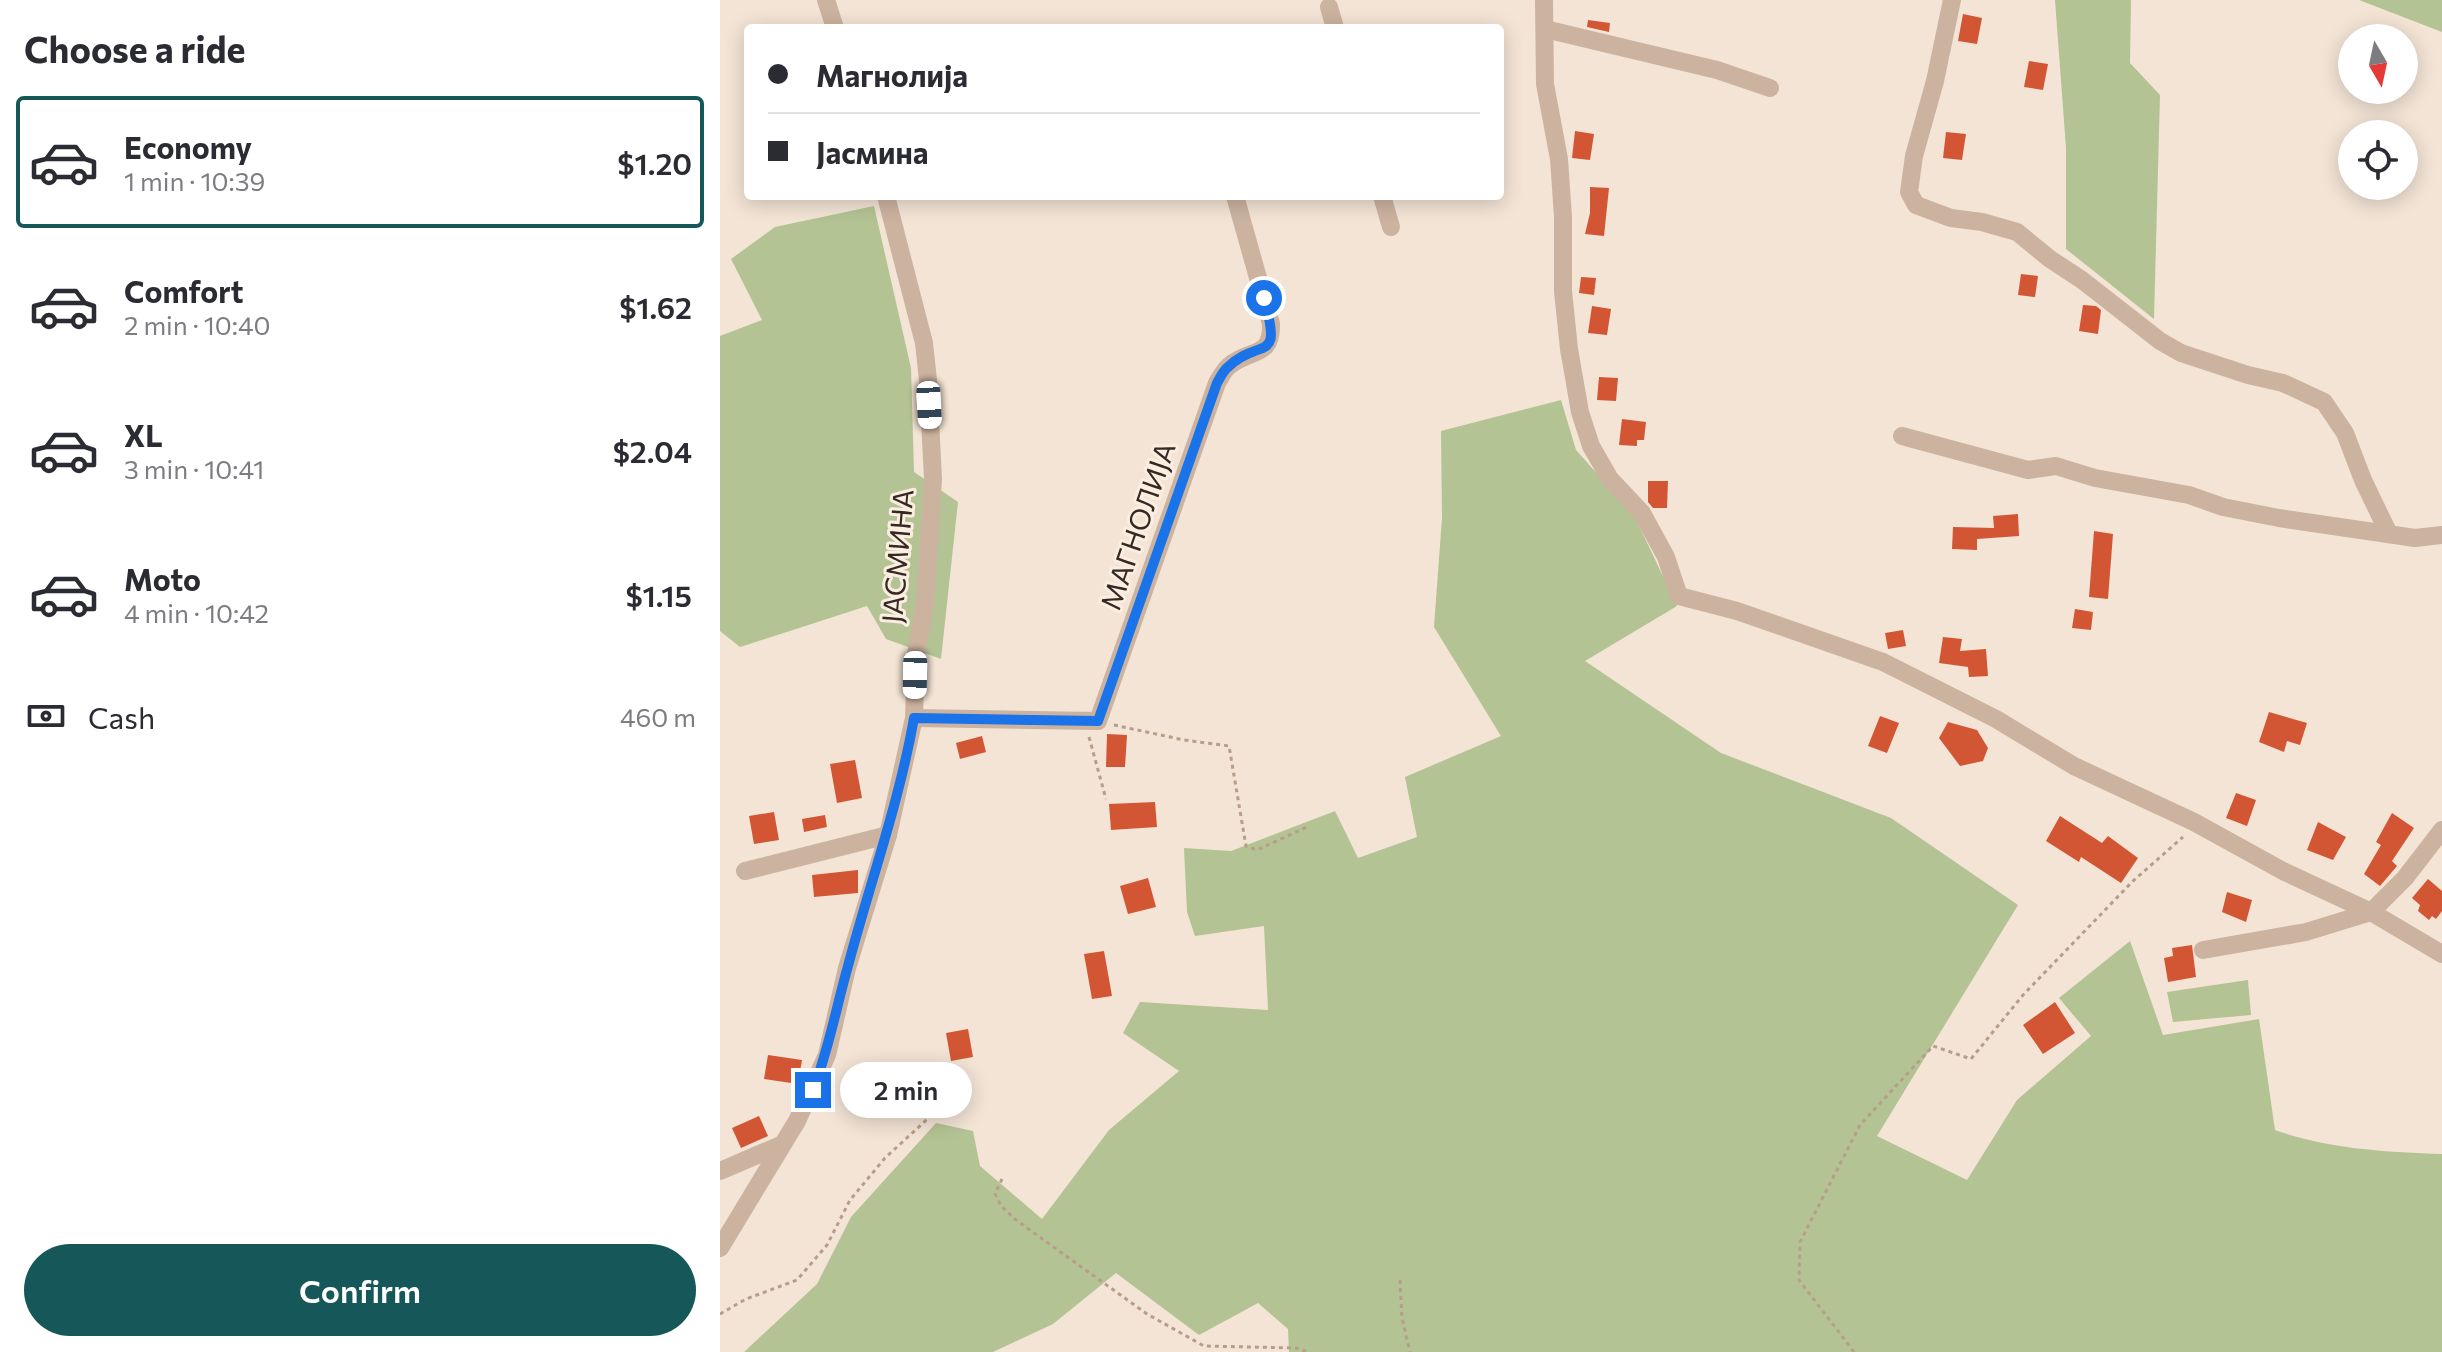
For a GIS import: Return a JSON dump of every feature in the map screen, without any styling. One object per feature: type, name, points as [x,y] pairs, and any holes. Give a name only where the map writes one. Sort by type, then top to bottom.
[{"type":"street","points":[[826,0],[834,24]]},
{"type":"street","points":[[1544,0],[1545,84],[1559,159],[1563,217],[1563,291],[1580,412],[1591,446],[1610,479],[1642,513],[1666,557],[1679,596],[1737,611],[1883,662],[1984,712],[2074,766],[2194,822],[2285,872],[2371,912],[2442,954]]},
{"type":"street","points":[[1952,0],[1935,81],[1914,156],[1909,192],[1916,205],[1951,218],[1982,222],[2017,232],[2160,341],[2181,353],[2283,383],[2324,402],[2345,433],[2389,534]]},
{"type":"street","points":[[1329,7],[1334,24]]},
{"type":"street","points":[[1545,29],[1717,70],[1770,88]]},
{"type":"street","name":"ЈАСМИНА","points":[[720,1248],[813,1090],[827,1055],[847,968],[888,835],[914,718],[916,654],[925,604],[933,479],[924,343],[887,200]]},
{"type":"street","name":"МАГНОЛИЈА","points":[[1092,721],[1217,383],[1227,367],[1266,348],[1271,338],[1271,324],[1236,200]]},
{"type":"street","points":[[1383,200],[1391,227]]},
{"type":"street","points":[[1902,436],[2028,470],[2056,466],[2095,478],[2189,495],[2223,507],[2415,538],[2442,535]]},
{"type":"street","points":[[914,718],[1092,721]]},
{"type":"street","points":[[2203,950],[2306,932],[2371,912],[2405,878],[2442,830]]},
{"type":"street","points":[[745,871],[888,835]]},
{"type":"street","points":[[720,1171],[783,1144]]},
{"type":"path","points":[[1106,799],[1092,721],[1229,746],[1246,846],[1257,850],[1307,827]]},
{"type":"path","points":[[1854,1352],[1799,1280],[1800,1242],[1860,1125],[1933,1046],[1971,1059],[2023,995],[2133,881],[2178,843],[2194,822]]},
{"type":"path","points":[[720,1314],[746,1299],[797,1280],[827,1245],[850,1200],[885,1158],[958,1091]]},
{"type":"path","points":[[1002,1179],[995,1194],[1001,1206],[1016,1220],[1147,1314],[1204,1346],[1296,1348],[1308,1352]]},
{"type":"path","points":[[1400,1280],[1402,1318],[1410,1352]]},
{"type":"green space","points":[[2055,0],[2131,0],[2130,63],[2160,95],[2154,319],[2066,249],[2066,148]]},
{"type":"green space","points":[[2359,0],[2442,0],[2442,32]]},
{"type":"green space","points":[[874,206],[911,368],[914,472],[958,502],[941,659],[886,639],[867,606],[740,647],[720,631],[720,336],[762,320],[731,259],[775,227]]},
{"type":"green space","points":[[1561,400],[1576,450],[1634,515],[1677,606],[1585,661],[1721,753],[1891,818],[2018,905],[1877,1136],[1967,1180],[2017,1100],[2091,1036],[2059,998],[2130,941],[2163,1035],[2259,1019],[2275,1130],[2336,1145],[2442,1154],[2442,1352],[1289,1352],[1288,1329],[1258,1303],[1199,1335],[1116,1273],[1053,1324],[993,1352],[744,1352],[817,1284],[851,1217],[936,1123],[973,1131],[980,1166],[1042,1219],[1109,1130],[1179,1071],[1123,1033],[1140,1002],[1268,1010],[1264,926],[1195,936],[1187,912],[1184,848],[1231,851],[1335,811],[1358,858],[1417,837],[1405,777],[1501,736],[1434,627],[1442,518],[1441,431]]},
{"type":"green space","points":[[2248,980],[2251,1015],[2173,1022],[2167,992]]},
{"type":"building","points":[[1963,14],[1982,18],[1977,44],[1958,41]]},
{"type":"building","points":[[1588,20],[1610,23],[1609,32],[1587,27]]},
{"type":"building","points":[[2029,61],[2048,64],[2043,90],[2024,87]]},
{"type":"building","points":[[1575,131],[1594,134],[1590,160],[1572,158]]},
{"type":"building","points":[[1946,132],[1966,134],[1962,160],[1943,158]]},
{"type":"building","points":[[1590,187],[1609,188],[1604,236],[1585,234],[1590,213]]},
{"type":"building","points":[[2021,274],[2038,276],[2035,297],[2018,295]]},
{"type":"building","points":[[1581,277],[1596,278],[1594,295],[1579,293]]},
{"type":"building","points":[[2083,305],[2096,306],[2101,310],[2098,334],[2079,331]]},
{"type":"building","points":[[1592,306],[1611,309],[1607,335],[1588,333]]},
{"type":"building","points":[[1599,377],[1618,378],[1616,401],[1597,400]]},
{"type":"building","points":[[1622,419],[1646,422],[1644,440],[1637,440],[1637,446],[1619,445]]},
{"type":"building","points":[[1648,481],[1668,481],[1667,508],[1653,508],[1648,502]]},
{"type":"building","points":[[2018,514],[2019,536],[1977,539],[1977,550],[1952,549],[1953,527],[1994,528],[1993,516]]},
{"type":"building","points":[[2094,531],[2113,534],[2108,599],[2089,597]]},
{"type":"building","points":[[2075,609],[2093,612],[2091,630],[2072,628]]},
{"type":"building","points":[[1903,630],[1906,646],[1888,649],[1885,633]]},
{"type":"building","points":[[1943,637],[1962,639],[1960,651],[1986,649],[1988,676],[1969,677],[1968,667],[1939,663]]},
{"type":"building","points":[[2269,712],[2307,723],[2300,745],[2287,741],[2284,752],[2259,742]]},
{"type":"building","points":[[1880,716],[1899,723],[1887,753],[1868,746]]},
{"type":"building","points":[[1948,722],[1977,730],[1988,748],[1983,761],[1960,766],[1939,738]]},
{"type":"building","points":[[1107,734],[1127,735],[1125,767],[1106,767]]},
{"type":"building","points":[[982,736],[986,752],[960,759],[956,743]]},
{"type":"building","points":[[855,760],[862,798],[837,803],[830,764]]},
{"type":"building","points":[[2236,793],[2256,800],[2247,826],[2226,818]]},
{"type":"building","points":[[1155,802],[1157,827],[1111,830],[1109,804]]},
{"type":"building","points":[[774,812],[779,840],[754,844],[749,816]]},
{"type":"building","points":[[2392,813],[2414,828],[2392,861],[2397,866],[2380,886],[2364,874],[2381,845],[2376,842]]},
{"type":"building","points":[[825,815],[827,827],[804,832],[802,819]]},
{"type":"building","points":[[2060,816],[2102,843],[2108,836],[2138,858],[2121,883],[2081,857],[2079,862],[2046,841]]},
{"type":"building","points":[[2318,822],[2346,837],[2333,860],[2307,850]]},
{"type":"building","points":[[858,870],[858,893],[814,897],[812,875]]},
{"type":"building","points":[[1148,878],[1156,907],[1128,914],[1120,886]]},
{"type":"building","points":[[2428,879],[2442,891],[2442,911],[2436,919],[2432,916],[2429,920],[2418,911],[2420,905],[2412,898]]},
{"type":"building","points":[[2227,892],[2252,900],[2246,922],[2222,912]]},
{"type":"building","points":[[2192,945],[2196,977],[2168,982],[2164,958],[2173,956],[2172,948]]},
{"type":"building","points":[[1104,951],[1112,996],[1092,999],[1084,954]]},
{"type":"building","points":[[2055,1002],[2075,1033],[2043,1054],[2023,1025]]},
{"type":"building","points":[[968,1029],[973,1057],[951,1061],[946,1033]]},
{"type":"building","points":[[768,1055],[802,1060],[798,1084],[764,1079]]},
{"type":"building","points":[[759,1116],[768,1136],[741,1148],[732,1128]]},
{"type":"route","points":[[813,1090],[827,1055],[847,968],[888,835],[914,718],[1098,721],[1217,383],[1227,367],[1266,348],[1271,338],[1271,324],[1264,298]]}]
